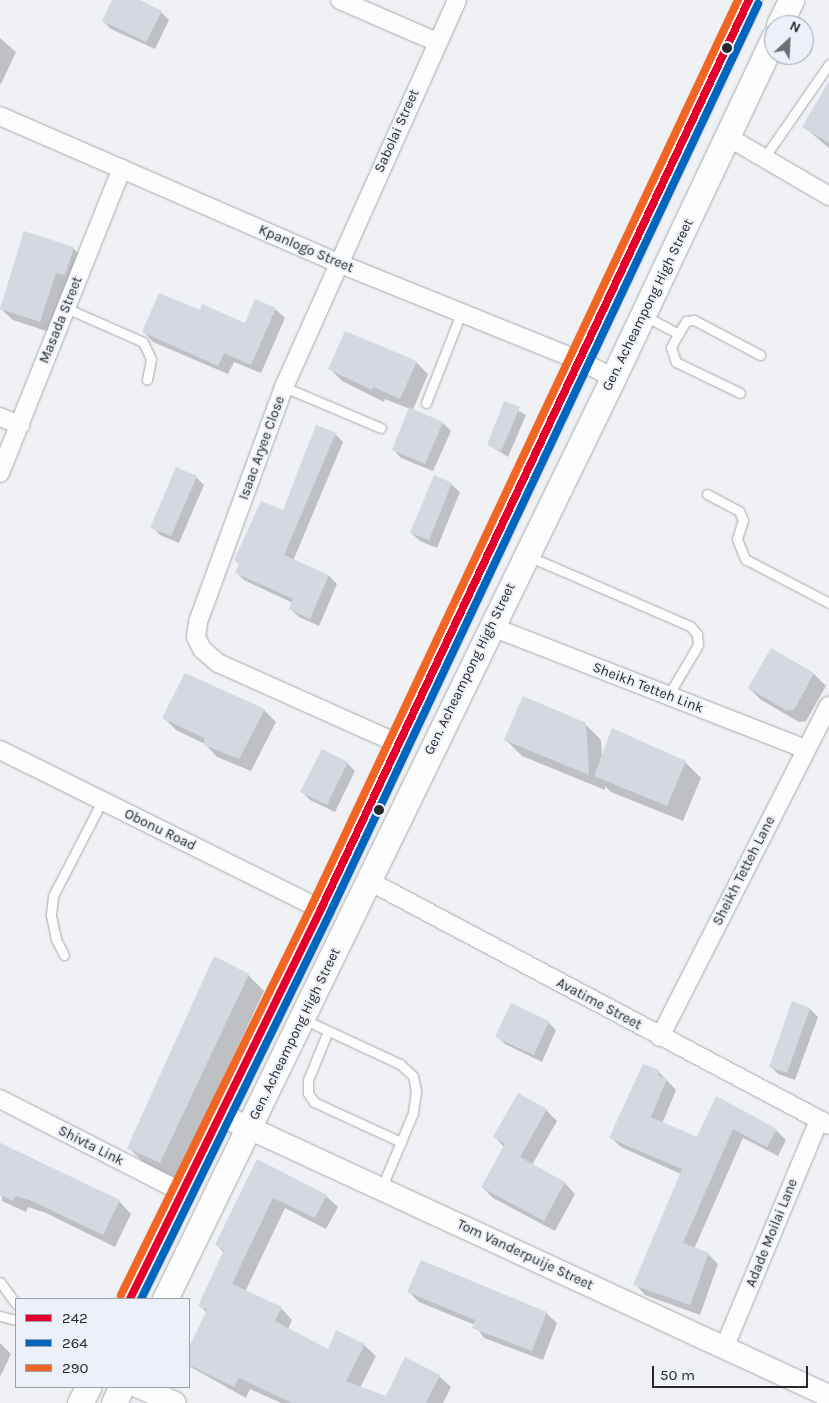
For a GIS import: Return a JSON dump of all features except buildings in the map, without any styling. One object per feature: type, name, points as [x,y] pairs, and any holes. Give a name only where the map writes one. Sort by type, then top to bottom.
[{"type":"main road","points":[[130,1298],[320,910],[581,361],[749,0]]},
{"type":"main road","points":[[784,15],[791,0]]},
{"type":"main road","name":"Gen. Acheampong High Street","points":[[165,1298],[249,1130],[490,626],[613,378],[764,59]]},
{"type":"main road","points":[[80,1403],[88,1388]]},
{"type":"main road","points":[[114,1403],[122,1388]]},
{"type":"street","points":[[340,0],[437,42]]},
{"type":"street","name":"Sabolai Street","points":[[338,263],[457,0]]},
{"type":"street","name":"Kpanlogo Street","points":[[0,116],[338,263],[581,361],[613,378]]},
{"type":"street","points":[[728,137],[829,196]]},
{"type":"street","name":"Masada Street","points":[[0,473],[122,168]]},
{"type":"street","name":"Isaac Aryee Close","points":[[338,263],[284,387],[198,622],[196,637],[202,650],[218,663],[399,744]]},
{"type":"street","points":[[0,416],[20,425]]},
{"type":"street","name":"Sheikh Tetteh Link","points":[[490,626],[806,749]]},
{"type":"street","name":"Sheikh Tetteh Lane","points":[[660,1037],[829,706]]},
{"type":"street","name":"Obonu Road","points":[[0,750],[320,910]]},
{"type":"street","name":"Avatime Street","points":[[369,881],[660,1037],[824,1122]]},
{"type":"street","name":"Shivta Link","points":[[0,1099],[182,1192]]},
{"type":"street","name":"Tom Vanderpuije Street","points":[[221,1116],[725,1346],[829,1396]]},
{"type":"street","name":"Adade Moilai Lane","points":[[725,1346],[824,1122]]},
{"type":"street","points":[[141,1388],[175,1403]]},
{"type":"lane","points":[[764,158],[829,64]]},
{"type":"lane","points":[[66,308],[143,342],[151,358],[147,380]]},
{"type":"lane","points":[[426,403],[461,313]]},
{"type":"lane","points":[[643,315],[678,334]]},
{"type":"lane","points":[[740,393],[676,362],[671,347],[686,321],[694,320],[760,355]]},
{"type":"lane","points":[[284,387],[381,428]]},
{"type":"lane","points":[[707,494],[739,511],[743,520],[737,538],[745,560],[829,603]]},
{"type":"lane","points":[[526,555],[690,626],[697,634],[698,645],[668,696]]},
{"type":"lane","points":[[64,955],[56,939],[51,915],[53,896],[102,801]]},
{"type":"lane","points":[[303,1018],[328,1032],[400,1064],[413,1076],[416,1092],[413,1112],[381,1189]]},
{"type":"lane","points":[[328,1032],[308,1080],[308,1093],[314,1102],[401,1142]]},
{"type":"lane","points":[[0,1282],[15,1303]]},
{"type":"lane","points":[[0,1316],[15,1320]]},
{"type":"transit line","name":"290","points":[[121,1295],[312,905],[738,0]]},
{"type":"transit line","name":"242","points":[[130,1298],[321,909],[749,0]]},
{"type":"transit line","name":"264","points":[[141,1298],[330,913],[758,4]]}]
